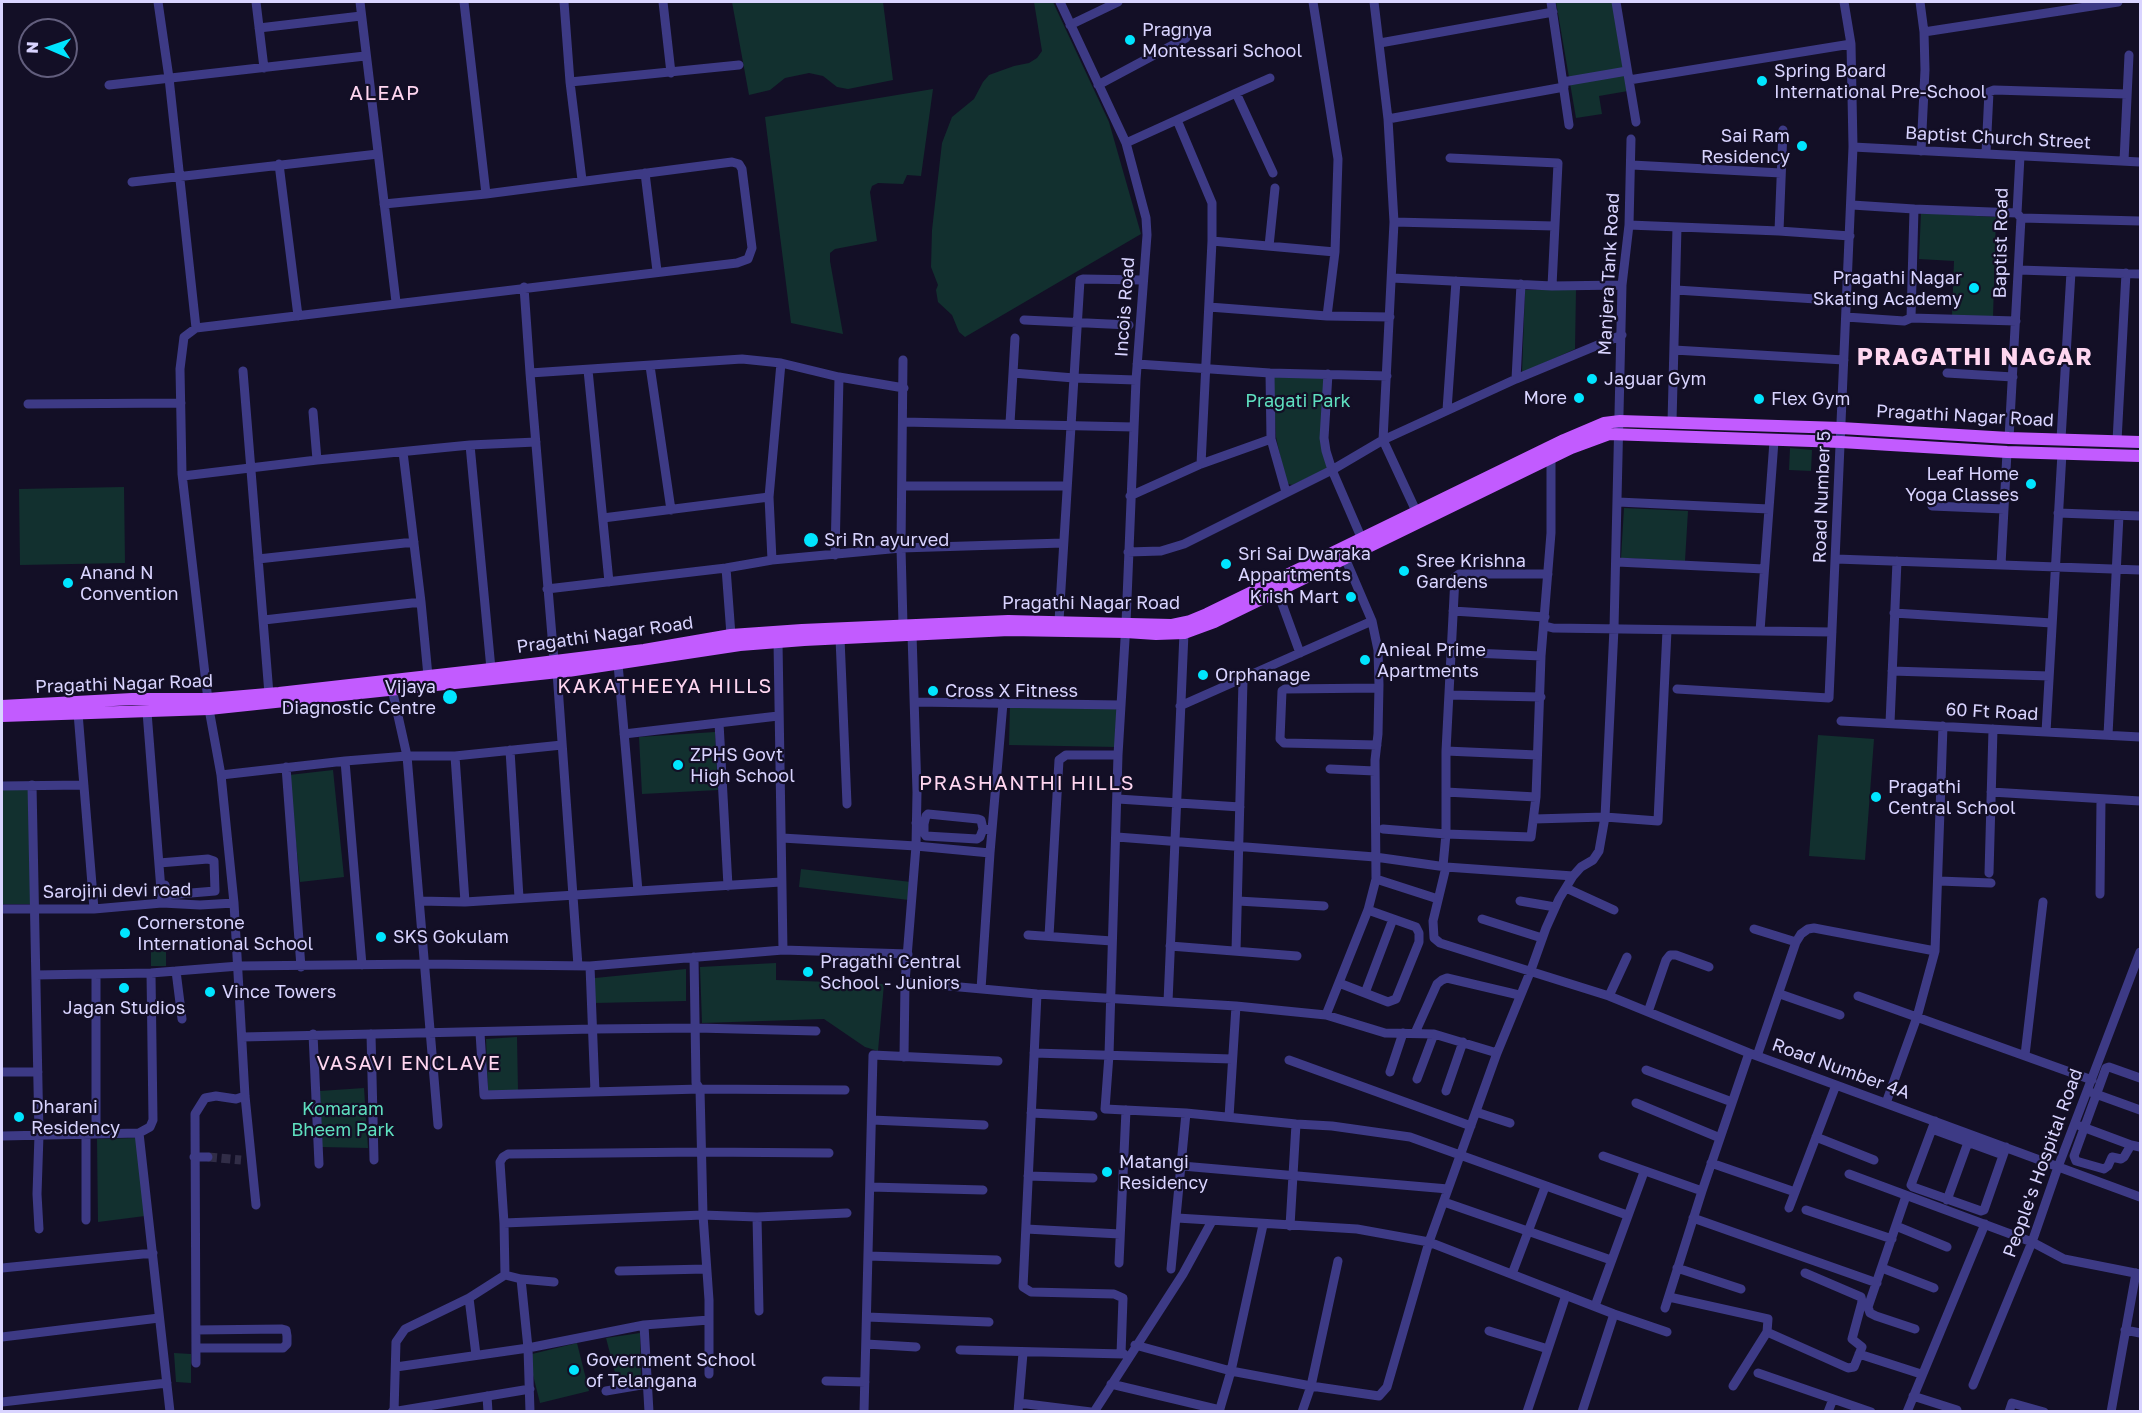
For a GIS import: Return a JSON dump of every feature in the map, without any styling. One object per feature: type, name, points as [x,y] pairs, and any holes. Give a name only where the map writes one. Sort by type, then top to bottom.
[{"type":"main road","name":"Pragathi Nagar Road","points":[[2,706],[132,699],[209,704],[269,694],[491,669],[618,664],[740,645],[840,638],[1008,621],[1059,621],[1126,627],[1156,634],[1184,633],[1214,622],[1551,458],[1620,428],[1672,422],[2140,442]]},
{"type":"main road","name":"Pragathi Nagar Road","points":[[2,716],[147,711],[392,689],[556,666],[731,635],[1171,625],[1190,621],[1361,537],[1604,423],[1620,428],[1774,441],[2140,456]]},
{"type":"street","points":[[158,2],[169,78],[196,328]]},
{"type":"street","points":[[255,2],[264,68]]},
{"type":"street","points":[[360,2],[396,302]]},
{"type":"street","points":[[464,2],[486,194]]},
{"type":"street","points":[[564,2],[570,82],[582,180]]},
{"type":"street","points":[[663,2],[672,72]]},
{"type":"street","name":"Incois Road","points":[[1060,2],[1126,144],[1146,218],[1147,235],[1136,380],[1126,627],[1118,755],[1109,1055],[1105,1108],[1126,1110]]},
{"type":"street","points":[[1070,25],[1118,2]]},
{"type":"street","points":[[1313,2],[1338,159],[1335,252],[1328,316]]},
{"type":"street","points":[[1374,2],[1388,119],[1394,222],[1383,440],[1416,511]]},
{"type":"street","points":[[1551,2],[1569,125]]},
{"type":"street","points":[[1619,2],[1636,122]]},
{"type":"street","name":"Road Number 5","points":[[1677,689],[1829,698],[1852,206],[1851,44],[1844,2]]},
{"type":"street","points":[[1920,2],[1925,70],[1921,151]]},
{"type":"street","points":[[1924,32],[2118,2]]},
{"type":"street","points":[[1380,43],[1552,12]]},
{"type":"street","points":[[259,28],[361,16]]},
{"type":"street","points":[[1098,85],[1186,38]]},
{"type":"street","points":[[1388,119],[1564,84],[1851,44]]},
{"type":"street","points":[[2124,161],[2129,55]]},
{"type":"street","points":[[109,85],[365,56]]},
{"type":"street","points":[[570,82],[739,64]]},
{"type":"street","points":[[1126,144],[1270,78]]},
{"type":"street","points":[[1986,153],[1989,92],[1994,90],[2127,94]]},
{"type":"street","points":[[1236,93],[1273,173]]},
{"type":"street","points":[[1177,120],[1212,203],[1201,464]]},
{"type":"street","points":[[1779,231],[1783,130]]},
{"type":"street","name":"Manjera Tank Road","points":[[1311,1386],[1379,1396],[1387,1387],[1429,1242],[1519,995],[1555,907],[1573,876],[1581,867],[1593,860],[1599,851],[1605,817],[1617,562],[1622,285],[1629,225],[1631,139]]},
{"type":"street","name":"Baptist Church Street","points":[[1853,147],[2140,162]]},
{"type":"street","points":[[132,182],[378,154]]},
{"type":"street","name":"Baptist Road","points":[[2009,438],[2019,270],[2020,156]]},
{"type":"street","points":[[1450,158],[1558,163],[1552,286]]},
{"type":"street","points":[[256,1205],[245,1096],[234,903],[221,775],[209,704],[183,476],[180,369],[184,337],[196,328],[744,261],[752,253],[742,169],[739,164],[729,162],[486,194],[384,204]]},
{"type":"street","points":[[279,164],[297,316]]},
{"type":"street","points":[[1632,165],[1781,172]]},
{"type":"street","points":[[645,173],[657,271]]},
{"type":"street","points":[[1269,246],[1275,188]]},
{"type":"street","points":[[1852,206],[2140,221]]},
{"type":"street","points":[[1911,318],[1914,208]]},
{"type":"street","points":[[1394,222],[1554,226]]},
{"type":"street","points":[[1629,225],[1850,236]]},
{"type":"street","points":[[1672,422],[1677,227]]},
{"type":"street","points":[[1212,241],[1335,252]]},
{"type":"street","points":[[2019,270],[2140,274]]},
{"type":"street","points":[[2061,439],[2071,272]]},
{"type":"street","points":[[2116,441],[2126,273]]},
{"type":"street","points":[[1392,278],[1552,286],[1622,285]]},
{"type":"street","points":[[1059,621],[1080,280],[1142,280]]},
{"type":"street","points":[[1448,410],[1456,281]]},
{"type":"street","points":[[1516,379],[1521,284]]},
{"type":"street","points":[[524,287],[547,589],[556,666],[578,966]]},
{"type":"street","points":[[1676,290],[1847,301]]},
{"type":"street","points":[[1209,307],[1328,316],[1390,317]]},
{"type":"street","points":[[1846,317],[1904,321],[1911,318],[2016,321]]},
{"type":"street","points":[[1024,320],[1129,325]]},
{"type":"street","points":[[1128,552],[1161,551],[1184,544],[1332,470],[1383,440],[1516,379],[1622,335]]},
{"type":"street","points":[[1010,423],[1015,338]]},
{"type":"street","points":[[1674,350],[1844,360]]},
{"type":"street","points":[[530,373],[742,359],[781,363],[839,377],[904,388]]},
{"type":"street","points":[[903,360],[901,548],[915,702],[920,824],[915,846],[905,982],[904,1057]]},
{"type":"street","points":[[772,560],[769,497],[781,363]]},
{"type":"street","points":[[1137,364],[1270,373],[1387,376]]},
{"type":"street","points":[[650,366],[670,510]]},
{"type":"street","points":[[588,370],[609,582]]},
{"type":"street","points":[[243,371],[269,694]]},
{"type":"street","points":[[1013,373],[1136,380]]},
{"type":"street","points":[[1270,373],[1271,439],[1286,492]]},
{"type":"street","points":[[1947,373],[2013,377]]},
{"type":"street","points":[[1328,374],[1324,438],[1332,470],[1361,537]]},
{"type":"street","points":[[835,555],[839,377]]},
{"type":"street","points":[[28,404],[181,403]]},
{"type":"street","points":[[313,412],[317,460]]},
{"type":"street","points":[[903,422],[1134,427]]},
{"type":"street","points":[[1131,496],[1201,464],[1271,439]]},
{"type":"street","points":[[1760,631],[1774,441]]},
{"type":"street","points":[[183,476],[470,445],[536,442]]},
{"type":"street","points":[[470,445],[491,669]]},
{"type":"street","points":[[403,452],[422,602],[428,676]]},
{"type":"street","points":[[2001,565],[2007,452]]},
{"type":"street","points":[[2046,732],[2062,453]]},
{"type":"street","points":[[1383,829],[1531,837],[1536,797],[1541,656],[1551,532],[1551,458]]},
{"type":"street","points":[[902,486],[1067,486]]},
{"type":"street","points":[[603,518],[769,497]]},
{"type":"street","points":[[1618,502],[1769,509]]},
{"type":"street","points":[[1932,506],[2004,509]]},
{"type":"street","points":[[2058,513],[2140,516]]},
{"type":"street","points":[[2108,735],[2119,516]]},
{"type":"street","points":[[258,559],[414,542]]},
{"type":"street","points":[[547,589],[726,568],[772,560],[901,548],[1063,543]]},
{"type":"street","points":[[1326,1015],[1368,910],[1376,879],[1375,771],[1379,688],[1378,650],[1372,621],[1345,558]]},
{"type":"street","points":[[1836,559],[2140,570]]},
{"type":"street","points":[[1890,723],[1897,561]]},
{"type":"street","points":[[1617,562],[1764,569]]},
{"type":"street","points":[[726,568],[731,635]]},
{"type":"street","name":"Road Number 4A","points":[[1548,574],[1459,574],[1454,581],[1446,751],[1445,867],[1433,921],[1434,938],[1440,943],[1610,996],[1753,1055],[1886,1103],[1933,1125],[2140,1197]]},
{"type":"street","points":[[1277,590],[1300,653]]},
{"type":"street","points":[[264,620],[422,602]]},
{"type":"street","points":[[1453,611],[1545,621],[1553,628],[1832,632]]},
{"type":"street","points":[[1894,613],[2052,623]]},
{"type":"street","points":[[1180,706],[1372,621]]},
{"type":"street","points":[[1534,819],[1605,817],[1658,820],[1667,630]]},
{"type":"street","points":[[1168,1002],[1184,633]]},
{"type":"street","points":[[840,638],[847,804]]},
{"type":"street","points":[[778,642],[783,950]]},
{"type":"street","points":[[1451,652],[1541,656]]},
{"type":"street","points":[[618,664],[638,891]]},
{"type":"street","points":[[1892,671],[2049,676]]},
{"type":"street","points":[[1236,951],[1243,680]]},
{"type":"street","points":[[1377,745],[1284,743],[1280,739],[1282,691],[1285,689],[1379,688]]},
{"type":"street","points":[[392,689],[407,756],[438,1125]]},
{"type":"street","points":[[1449,694],[1540,698]]},
{"type":"street","points":[[915,702],[1121,705]]},
{"type":"street","points":[[981,989],[990,853],[987,830],[1003,703]]},
{"type":"street","points":[[147,711],[161,863],[166,901],[216,891],[213,861],[208,859],[161,863]]},
{"type":"street","points":[[78,712],[94,909]]},
{"type":"street","points":[[624,734],[778,716]]},
{"type":"street","name":"60 Ft Road","points":[[1841,721],[2140,737]]},
{"type":"street","points":[[719,723],[728,886]]},
{"type":"street","points":[[1886,1103],[1917,1017],[1935,951],[1943,726]]},
{"type":"street","points":[[1989,873],[1993,729]]},
{"type":"street","points":[[221,775],[345,761],[407,756],[455,756],[562,745]]},
{"type":"street","points":[[510,750],[519,898]]},
{"type":"street","points":[[1446,751],[1538,755]]},
{"type":"street","points":[[1049,936],[1059,760],[1066,755],[1118,755]]},
{"type":"street","points":[[455,756],[465,902]]},
{"type":"street","points":[[345,761],[362,965]]},
{"type":"street","points":[[286,767],[301,967]]},
{"type":"street","points":[[1330,769],[1375,771]]},
{"type":"street","points":[[32,785],[39,1229]]},
{"type":"street","points":[[2,786],[84,785]]},
{"type":"street","points":[[1446,792],[1536,797]]},
{"type":"street","points":[[1991,792],[2140,801]]},
{"type":"street","points":[[1118,799],[1240,807]]},
{"type":"street","points":[[2100,894],[2101,800]]},
{"type":"street","points":[[920,824],[928,814],[978,819],[987,830]]},
{"type":"street","points":[[920,824],[926,836],[977,839],[987,830]]},
{"type":"street","points":[[1117,837],[1175,840],[1239,848],[1375,856],[1445,867],[1573,876]]},
{"type":"street","points":[[782,838],[990,853]]},
{"type":"street","points":[[1376,879],[1438,899]]},
{"type":"street","points":[[1939,881],[1991,883]]},
{"type":"street","points":[[420,901],[465,902],[781,882]]},
{"type":"street","points":[[1566,888],[1614,910]]},
{"type":"street","points":[[1238,900],[1324,906]]},
{"type":"street","name":"Sarojini devi road","points":[[2,909],[94,909],[166,901],[200,906],[234,903]]},
{"type":"street","points":[[1520,901],[1555,907]]},
{"type":"street","points":[[2025,1055],[2043,902]]},
{"type":"street","points":[[1339,983],[1388,1002],[1396,999],[1419,942],[1416,927],[1368,910]]},
{"type":"street","points":[[1365,993],[1393,919]]},
{"type":"street","points":[[1482,919],[1542,938]]},
{"type":"street","points":[[1665,1308],[1732,1102],[1780,994],[1796,942],[1801,934],[1814,928],[1935,951]]},
{"type":"street","points":[[1754,929],[1796,942]]},
{"type":"street","points":[[1028,935],[1112,941]]},
{"type":"street","points":[[1170,946],[1297,956]]},
{"type":"street","points":[[36,975],[151,973],[239,966],[426,964],[590,966],[783,950],[908,954]]},
{"type":"street","name":"People's Hospital Road","points":[[1973,1385],[2032,1242],[2075,1124],[2092,1093],[2092,1080],[2140,952]]},
{"type":"street","points":[[1647,1012],[1666,960],[1670,955],[1709,967]]},
{"type":"street","points":[[694,957],[697,1028],[696,1083],[700,1089],[709,1374]]},
{"type":"street","points":[[1610,996],[1627,957]]},
{"type":"street","points":[[590,966],[595,1092]]},
{"type":"street","points":[[176,971],[182,1019]]},
{"type":"street","points":[[2,1136],[139,1133],[150,1127],[153,1120],[151,973]]},
{"type":"street","points":[[96,974],[96,1134]]},
{"type":"street","points":[[1415,1032],[1437,984],[1447,978],[1519,995]]},
{"type":"street","points":[[905,982],[1037,994],[1236,1006],[1326,1015],[1372,1031],[1434,1034],[1497,1053]]},
{"type":"street","points":[[1037,994],[1023,1287],[1031,1292],[1114,1294],[1123,1298],[1125,1354]]},
{"type":"street","points":[[1780,994],[1840,1015]]},
{"type":"street","points":[[1858,996],[2092,1080]]},
{"type":"street","points":[[1228,1117],[1236,1006]]},
{"type":"street","points":[[242,1037],[593,1029],[697,1028],[816,1031]]},
{"type":"street","points":[[480,1033],[484,1095],[700,1089],[845,1090]]},
{"type":"street","points":[[1390,1072],[1403,1033]]},
{"type":"street","points":[[313,1034],[319,1164]]},
{"type":"street","points":[[371,1034],[374,1160]]},
{"type":"street","points":[[1416,1079],[1434,1034]]},
{"type":"street","points":[[1446,1090],[1463,1042]]},
{"type":"street","points":[[1034,1053],[1232,1059]]},
{"type":"street","points":[[864,1412],[873,1055],[998,1061]]},
{"type":"street","points":[[1289,1060],[1471,1126]]},
{"type":"street","points":[[2075,1124],[2085,1128],[2136,1146],[2124,1157],[2121,1159],[2112,1157],[2104,1169],[2076,1161],[2074,1156],[2085,1128],[2092,1093],[2108,1067],[2140,1078]]},
{"type":"street","points":[[1646,1070],[1732,1102]]},
{"type":"street","points":[[2,1072],[38,1072]]},
{"type":"street","points":[[1790,1208],[1836,1085]]},
{"type":"street","points":[[2092,1093],[2140,1110]]},
{"type":"street","points":[[196,1363],[195,1114],[202,1100],[211,1096],[236,1099],[245,1096]]},
{"type":"street","points":[[1636,1103],[1720,1138]]},
{"type":"street","points":[[1119,1263],[1126,1110],[1332,1125],[1410,1137],[1627,1215]]},
{"type":"street","points":[[1476,1112],[1510,1123]]},
{"type":"street","points":[[1031,1113],[1093,1116]]},
{"type":"street","points":[[1171,1269],[1186,1113]]},
{"type":"street","points":[[872,1120],[984,1125]]},
{"type":"street","points":[[1290,1226],[1296,1124]]},
{"type":"street","points":[[1933,1125],[1911,1185],[1947,1200],[1978,1211],[1984,1210],[2004,1151]]},
{"type":"street","points":[[139,1133],[170,1412]]},
{"type":"street","points":[[86,1134],[86,1220]]},
{"type":"street","points":[[1816,1137],[1874,1160]]},
{"type":"street","points":[[1947,1200],[1970,1138]]},
{"type":"street","points":[[504,1275],[504,1223],[500,1162],[502,1157],[508,1154],[829,1153]]},
{"type":"street","points":[[1603,1156],[1702,1191]]},
{"type":"street","points":[[194,1157],[208,1157]]},
{"type":"street","points":[[240,1160],[251,1159]]},
{"type":"street","points":[[1711,1163],[1795,1192]]},
{"type":"street","points":[[1182,1166],[1448,1189]]},
{"type":"street","points":[[1595,1306],[1644,1172]]},
{"type":"street","points":[[1849,1174],[2032,1242],[2064,1259],[2138,1274],[2125,1329],[2111,1412]]},
{"type":"street","points":[[1028,1176],[1093,1178]]},
{"type":"street","points":[[1512,1274],[1545,1186]]},
{"type":"street","points":[[870,1187],[983,1190]]},
{"type":"street","points":[[1906,1196],[1868,1307],[1870,1313],[1915,1329]]},
{"type":"street","points":[[1444,1202],[1611,1260]]},
{"type":"street","points":[[1806,1210],[1892,1239]]},
{"type":"street","points":[[504,1223],[703,1215],[757,1217],[847,1213]]},
{"type":"street","points":[[757,1217],[759,1311]]},
{"type":"street","points":[[1177,1218],[1357,1229],[1429,1242],[1614,1314],[1667,1332]]},
{"type":"street","points":[[1693,1218],[1877,1282]]},
{"type":"street","points":[[1023,1353],[1019,1407],[1093,1412],[1111,1384],[1125,1354],[1136,1345],[1183,1274],[1212,1221]]},
{"type":"street","points":[[1906,1412],[1985,1224]]},
{"type":"street","points":[[1111,1384],[1219,1411],[1231,1371],[1263,1225]]},
{"type":"street","points":[[1896,1226],[1947,1247]]},
{"type":"street","points":[[1026,1229],[1120,1234]]},
{"type":"street","points":[[2,1268],[153,1253]]},
{"type":"street","points":[[868,1256],[997,1260]]},
{"type":"street","points":[[1302,1412],[1311,1386],[1338,1261]]},
{"type":"street","points":[[1677,1268],[1741,1289]]},
{"type":"street","points":[[1882,1268],[1934,1288]]},
{"type":"street","points":[[619,1271],[706,1269]]},
{"type":"street","points":[[1767,1332],[1848,1368],[1854,1367],[1862,1347],[1852,1339],[1862,1302],[1861,1298],[1804,1273]]},
{"type":"street","points":[[530,1389],[462,1400],[434,1408],[393,1411],[396,1342],[405,1329],[469,1298],[504,1275],[554,1282]]},
{"type":"street","points":[[521,1279],[528,1348],[530,1412]]},
{"type":"street","points":[[1527,1412],[1566,1295]]},
{"type":"street","points":[[1669,1297],[1768,1319],[1767,1332],[1733,1386]]},
{"type":"street","points":[[469,1298],[476,1355]]},
{"type":"street","points":[[1584,1411],[1614,1314]]},
{"type":"street","points":[[867,1317],[988,1322]]},
{"type":"street","points":[[2,1337],[159,1318]]},
{"type":"street","points":[[396,1368],[528,1348],[644,1325],[709,1320]]},
{"type":"street","points":[[644,1325],[649,1412]]},
{"type":"street","points":[[196,1330],[282,1329],[286,1330],[287,1336],[287,1344],[283,1348],[196,1348]]},
{"type":"street","points":[[2125,1329],[2140,1333]]},
{"type":"street","points":[[1489,1331],[1548,1349]]},
{"type":"street","points":[[866,1344],[916,1347]]},
{"type":"street","points":[[1136,1345],[1231,1371],[1311,1386]]},
{"type":"street","points":[[960,1350],[1125,1354]]},
{"type":"street","points":[[1859,1354],[1921,1374]]},
{"type":"street","points":[[1758,1373],[1871,1412]]},
{"type":"street","points":[[826,1381],[865,1382]]},
{"type":"street","points":[[2,1402],[167,1383]]},
{"type":"street","points":[[606,1391],[647,1384]]},
{"type":"street","points":[[487,1396],[488,1412]]},
{"type":"street","points":[[1913,1396],[1957,1410]]},
{"type":"street","points":[[1828,1412],[1833,1399]]},
{"type":"street","points":[[462,1400],[463,1412]]},
{"type":"street","points":[[2009,1412],[2012,1403],[2044,1411]]},
{"type":"green space","points":[[732,2],[883,2],[893,80],[848,89],[837,87],[823,76],[809,73],[785,78],[770,90],[749,95]]},
{"type":"green space","points":[[1034,2],[1053,2],[1109,122],[1141,234],[965,337],[959,332],[952,315],[938,302],[936,290],[938,285],[931,267],[932,230],[942,143],[952,117],[974,99],[989,75],[1029,63],[1042,51]]},
{"type":"green space","points":[[1556,2],[1614,2],[1628,91],[1599,96],[1602,114],[1576,118]]},
{"type":"green space","points":[[933,89],[921,176],[907,175],[903,184],[878,183],[872,186],[870,192],[877,241],[835,249],[830,253],[843,334],[791,323],[765,117]]},
{"type":"green space","name":"Pragathi Nagar Skating Academy","points":[[1921,213],[1996,217],[1993,317],[1952,316],[1954,261],[1919,259]]},
{"type":"green space","points":[[1525,290],[1576,290],[1575,349],[1522,373]]},
{"type":"green space","name":"Pragati Park","points":[[1273,375],[1324,378],[1329,468],[1292,485],[1286,483],[1276,437]]},
{"type":"green space","points":[[1790,448],[1812,450],[1811,471],[1789,470]]},
{"type":"green space","points":[[124,487],[125,563],[20,565],[19,489]]},
{"type":"green space","points":[[1624,508],[1688,511],[1685,561],[1621,558]]},
{"type":"green space","points":[[1010,704],[1118,707],[1117,747],[1009,745]]},
{"type":"green space","points":[[715,732],[718,790],[642,794],[639,737]]},
{"type":"green space","points":[[1818,735],[1874,739],[1865,860],[1809,856]]},
{"type":"green space","points":[[333,770],[344,877],[300,882],[289,775]]},
{"type":"green space","points":[[2,788],[30,788],[30,904],[2,904]]},
{"type":"green space","points":[[801,869],[911,882],[909,900],[799,887]]},
{"type":"green space","points":[[151,950],[166,950],[166,966],[151,966]]},
{"type":"green space","points":[[776,963],[776,980],[884,984],[878,1051],[865,1047],[824,1019],[702,1023],[700,967]]},
{"type":"green space","points":[[686,969],[686,1001],[594,1003],[595,978]]},
{"type":"green space","points":[[517,1037],[518,1091],[488,1092],[486,1039]]},
{"type":"green space","name":"Komaram Bheem Park","points":[[364,1088],[368,1148],[322,1147],[320,1091]]},
{"type":"green space","points":[[137,1138],[145,1216],[98,1222],[97,1139]]},
{"type":"green space","points":[[640,1333],[641,1379],[618,1384],[606,1338]]},
{"type":"green space","name":"Government School of Telangana","points":[[577,1343],[589,1391],[540,1403],[528,1355]]},
{"type":"green space","points":[[174,1353],[191,1354],[191,1383],[176,1382]]},
{"type":"tunnel","points":[[208,1157],[241,1160]]},
{"type":"place","name":"Pragnya Montessari School","points":[[1130,40]]},
{"type":"place","name":"Spring Board International Pre-School","points":[[1762,81]]},
{"type":"place","name":"Sai Ram Residency","points":[[1802,146]]},
{"type":"place","name":"Pragathi Nagar Skating Academy","points":[[1974,288]]},
{"type":"place","name":"Jaguar Gym","points":[[1592,379]]},
{"type":"place","name":"More","points":[[1579,398]]},
{"type":"place","name":"Flex Gym","points":[[1759,399]]},
{"type":"place","name":"Leaf Home Yoga Classes","points":[[2031,484]]},
{"type":"place","name":"Sri Rn ayurved","points":[[811,540]]},
{"type":"place","name":"Sri Sai Dwaraka Appartments","points":[[1226,564]]},
{"type":"place","name":"Sree Krishna Gardens","points":[[1404,571]]},
{"type":"place","name":"Anand N Convention","points":[[68,583]]},
{"type":"place","name":"Krish Mart","points":[[1351,597]]},
{"type":"place","name":"Anieal Prime Apartments","points":[[1365,660]]},
{"type":"place","name":"Orphanage","points":[[1203,675]]},
{"type":"place","name":"Cross X Fitness","points":[[933,691]]},
{"type":"place","name":"Vijaya Diagnostic Centre","points":[[450,697]]},
{"type":"place","name":"ZPHS Govt High School","points":[[678,765]]},
{"type":"place","name":"Pragathi Central School","points":[[1876,797]]},
{"type":"place","name":"Cornerstone International School","points":[[125,933]]},
{"type":"place","name":"SKS Gokulam","points":[[381,937]]},
{"type":"place","name":"Pragathi Central School - Juniors","points":[[808,972]]},
{"type":"place","name":"Jagan Studios","points":[[124,988]]},
{"type":"place","name":"Vince Towers","points":[[210,992]]},
{"type":"place","name":"Dharani Residency","points":[[19,1117]]},
{"type":"place","name":"Matangi Residency","points":[[1107,1172]]},
{"type":"place","name":"Government School of Telangana","points":[[574,1370]]},
{"type":"district","name":"ALEAP","points":[[385,94]]},
{"type":"district","name":"PRAGATHI NAGAR","points":[[1975,357]]},
{"type":"district","name":"KAKATHEEYA HILLS","points":[[665,687]]},
{"type":"district","name":"PRASHANTHI HILLS","points":[[1027,784]]},
{"type":"district","name":"VASAVI ENCLAVE","points":[[409,1064]]}]
